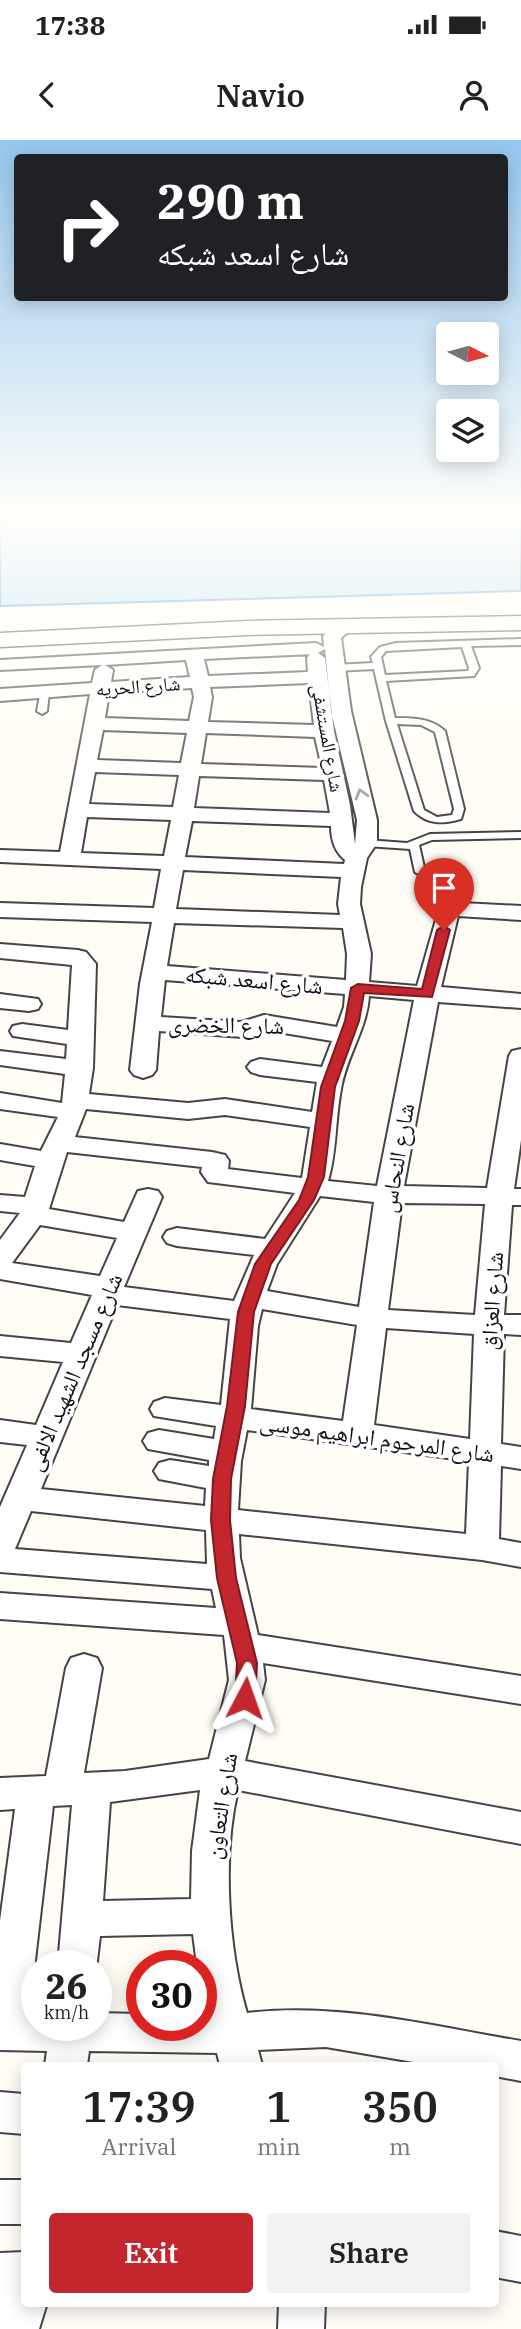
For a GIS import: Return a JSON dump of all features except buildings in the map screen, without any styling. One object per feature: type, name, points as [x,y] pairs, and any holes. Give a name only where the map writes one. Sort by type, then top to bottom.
[{"type":"street","points":[[0,629],[212,619]]},
{"type":"street","points":[[0,640],[294,626],[521,622]]},
{"type":"street","name":"شارع المستشفى","points":[[346,625],[332,636],[323,671],[324,731],[342,820],[343,843],[358,857]]},
{"type":"street","points":[[5,695],[3,665],[316,648],[312,633],[294,626]]},
{"type":"street","points":[[69,859],[103,688],[104,634]]},
{"type":"street","name":"شارع المستشفى","points":[[316,648],[344,726],[365,806],[349,896],[359,954],[358,988]]},
{"type":"street","points":[[252,650],[258,679]]},
{"type":"street","points":[[143,1070],[155,972],[203,694],[194,653]]},
{"type":"street","points":[[150,655],[157,684]]},
{"type":"street","points":[[48,698],[52,662]]},
{"type":"street","name":"شارع الحريه","points":[[5,695],[48,698],[103,688],[258,679],[323,671]]},
{"type":"street","points":[[96,724],[324,731]]},
{"type":"street","points":[[88,766],[332,774]]},
{"type":"street","points":[[79,810],[342,820]]},
{"type":"street","points":[[0,856],[174,864],[358,857]]},
{"type":"street","name":"شارع النحاس","points":[[357,1433],[370,1319],[389,1195],[427,994],[452,897],[521,913]]},
{"type":"street","points":[[0,909],[352,922]]},
{"type":"street","points":[[0,951],[78,957],[84,961],[81,1039],[74,1106],[24,1219],[0,1259]]},
{"type":"street","points":[[0,970],[83,976]]},
{"type":"street","name":"شارع اسعد شبكه","points":[[155,972],[521,1001]]},
{"type":"street","name":"شارع التعاون","points":[[236,2050],[221,1994],[211,1916],[211,1851],[222,1772],[245,1698],[247,1680],[241,1634],[226,1578],[220,1520],[224,1466],[234,1418],[248,1304],[273,1249],[312,1188],[319,1165],[331,1076],[356,1007],[358,988]]},
{"type":"street","points":[[0,1001],[29,1004]]},
{"type":"street","name":"شارع الخضرى","points":[[147,1023],[243,1030],[264,1022],[346,1036]]},
{"type":"street","points":[[22,1031],[81,1039]]},
{"type":"street","name":"شارع العزاق","points":[[482,1548],[489,1325],[510,1197],[521,1056]]},
{"type":"street","points":[[0,1058],[79,1068]]},
{"type":"street","points":[[260,1068],[331,1076]]},
{"type":"street","points":[[0,1101],[188,1111],[225,1107],[323,1121]]},
{"type":"street","points":[[147,1153],[161,1131],[164,1109]]},
{"type":"street","points":[[0,1152],[147,1153],[214,1160],[214,1172],[218,1175],[312,1188],[389,1195],[510,1197]]},
{"type":"street","name":"شارع مسجد الشهيد الالفى","points":[[0,1546],[11,1507],[48,1437],[148,1197]]},
{"type":"street","points":[[0,1203],[24,1219],[133,1232]]},
{"type":"street","points":[[177,1237],[273,1249]]},
{"type":"street","points":[[0,1270],[108,1291],[370,1319],[521,1325]]},
{"type":"street","points":[[0,1346],[83,1354]]},
{"type":"street","name":"شارع المرحوم ابراهيم موسى","points":[[164,1409],[357,1433],[521,1458]]},
{"type":"street","points":[[0,1431],[48,1437]]},
{"type":"street","points":[[159,1441],[224,1466]]},
{"type":"street","points":[[170,1471],[224,1466]]},
{"type":"street","points":[[11,1507],[220,1520],[482,1548],[521,1555]]},
{"type":"street","points":[[0,1560],[226,1578]]},
{"type":"street","points":[[0,1606],[241,1634],[521,1690]]},
{"type":"street","points":[[21,2033],[3,2031],[47,1792],[84,1668]]},
{"type":"street","points":[[47,1792],[222,1772],[521,1828]]},
{"type":"street","points":[[47,1792],[83,1919],[80,1950]]},
{"type":"street","points":[[83,1919],[211,1916]]},
{"type":"street","points":[[87,2041],[236,2050],[278,2028],[338,2029],[521,2060]]},
{"type":"street","points":[[0,2112],[21,2114]]},
{"type":"street","points":[[0,2203],[21,2202]]},
{"type":"street","points":[[499,2255],[521,2259]]},
{"type":"street","points":[[0,2276],[21,2276]]},
{"type":"street","points":[[16,2329],[22,2307]]},
{"type":"street","points":[[301,2329],[302,2307]]},
{"type":"lane","points":[[391,721],[419,721],[433,725],[440,731],[459,809],[457,817],[444,821],[428,819],[419,811],[391,721],[376,656],[383,649],[521,642]]},
{"type":"lane","points":[[381,678],[471,674],[474,668],[467,644]]},
{"type":"lane","points":[[323,671],[378,666]]},
{"type":"lane","points":[[358,857],[414,845],[434,837],[521,835]]},
{"type":"lane","points":[[414,845],[420,872]]},
{"type":"route","points":[[245,1698],[247,1663],[226,1578],[220,1520],[222,1479],[236,1406],[246,1312],[263,1264],[299,1212],[316,1177],[323,1109],[335,1063],[352,1021],[358,988],[427,994],[444,930]]}]
